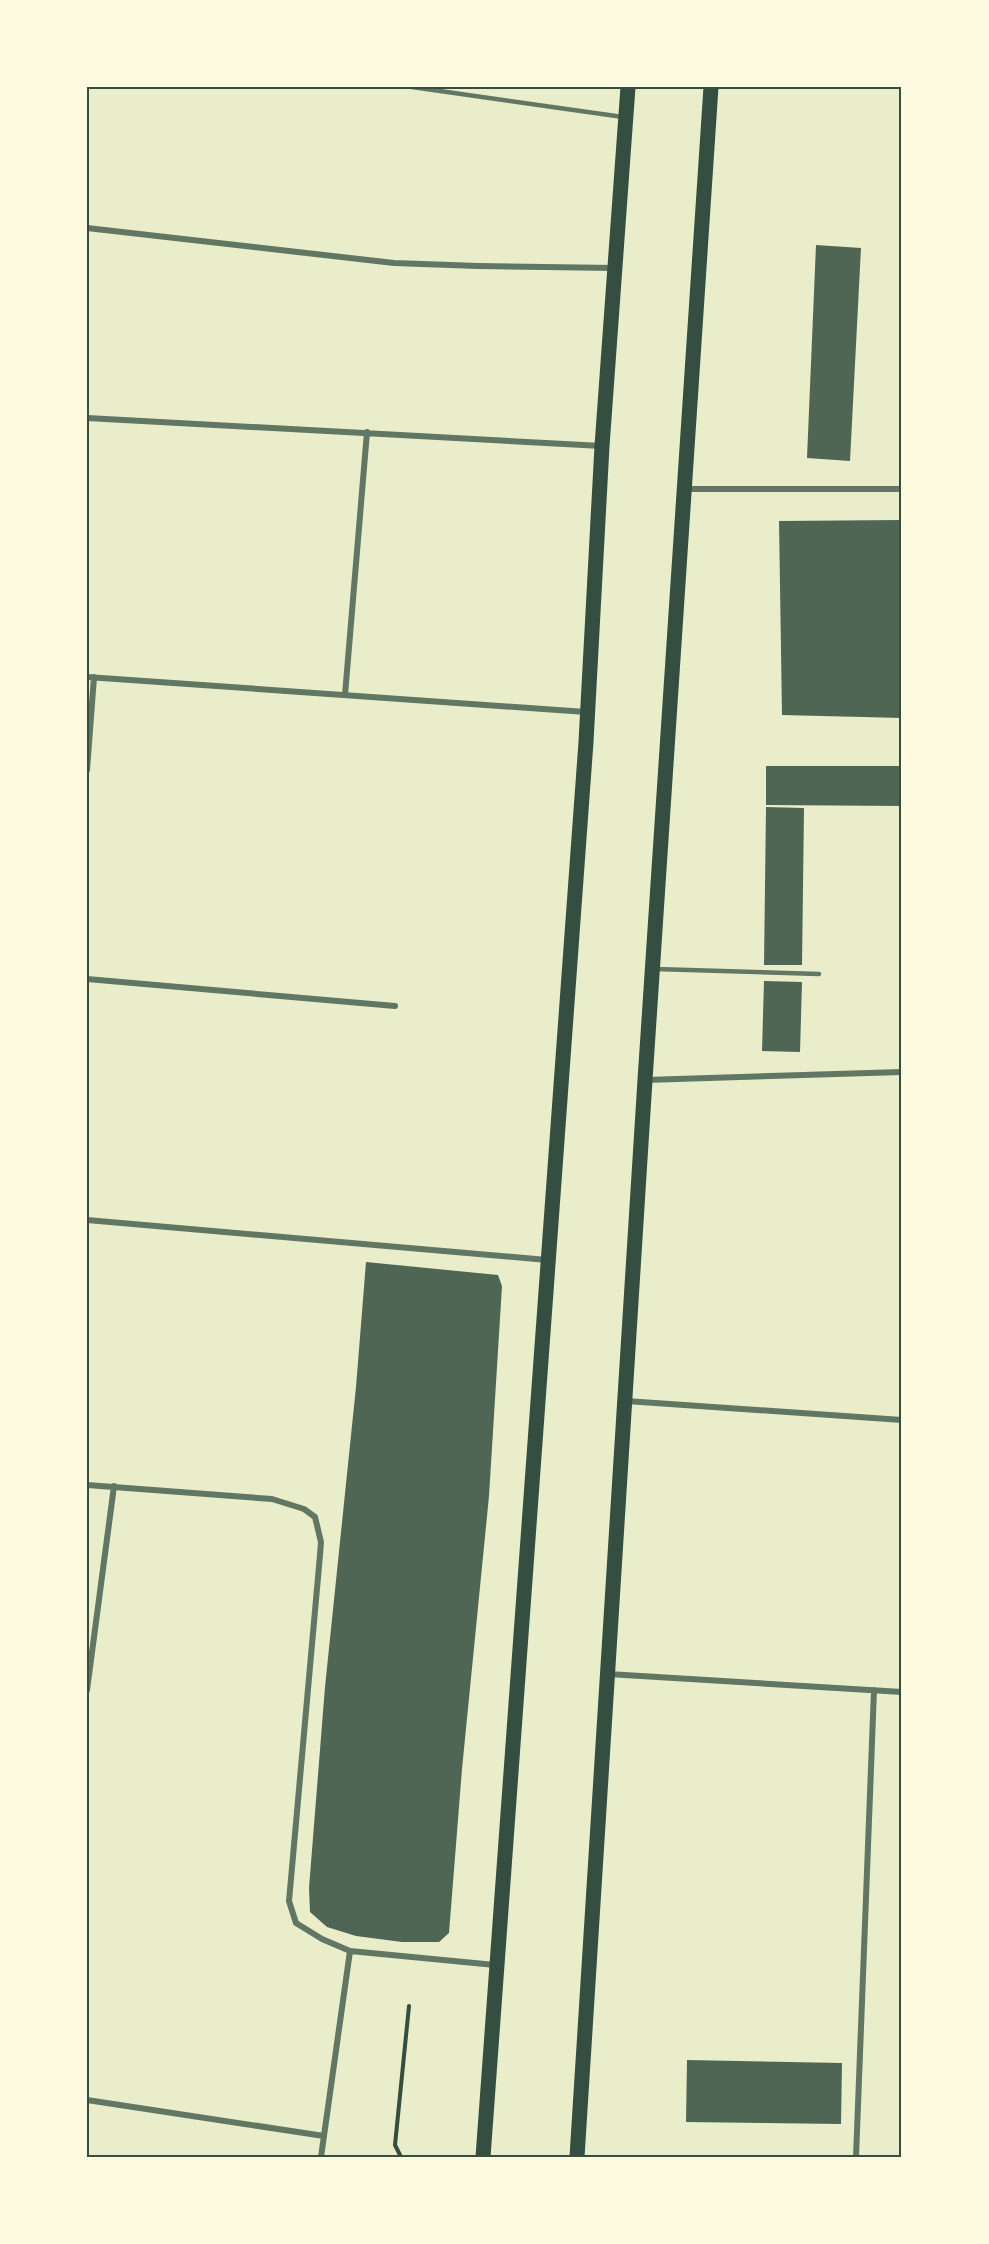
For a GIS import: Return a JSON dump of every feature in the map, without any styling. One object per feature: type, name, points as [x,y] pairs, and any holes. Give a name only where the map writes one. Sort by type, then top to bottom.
[{"type":"main road","points":[[483,2157],[549,1260],[587,712],[602,446],[628,87]]},
{"type":"main road","points":[[578,2157],[652,969],[711,87]]},
{"type":"street","points":[[87,228],[394,262],[615,268]]},
{"type":"street","points":[[87,418],[602,446]]},
{"type":"street","points":[[345,695],[368,432]]},
{"type":"street","points":[[684,489],[902,489]]},
{"type":"street","points":[[87,770],[90,677],[587,712]]},
{"type":"street","points":[[87,979],[395,1006]]},
{"type":"street","points":[[645,1080],[902,1072]]},
{"type":"street","points":[[87,1221],[549,1260]]},
{"type":"street","points":[[625,1401],[902,1420]]},
{"type":"street","points":[[87,1485],[272,1499],[304,1509],[315,1517],[321,1542],[289,1900],[296,1923],[322,1939],[350,1951],[497,1965]]},
{"type":"street","points":[[87,1690],[114,1486]]},
{"type":"street","points":[[608,1674],[902,1692]]},
{"type":"street","points":[[856,2157],[874,1690]]},
{"type":"street","points":[[321,2157],[350,1951]]},
{"type":"street","points":[[87,2100],[324,2136]]},
{"type":"lane","points":[[412,87],[626,117]]},
{"type":"lane","points":[[652,969],[819,974]]},
{"type":"path","points":[[400,2157],[395,2145],[409,2006]]},
{"type":"building","points":[[816,245],[861,248],[850,461],[807,458]]},
{"type":"building","points":[[902,520],[902,718],[782,715],[779,521]]},
{"type":"building","points":[[766,766],[902,766],[902,806],[766,805]]},
{"type":"building","points":[[766,807],[804,808],[802,965],[764,965]]},
{"type":"building","points":[[764,981],[802,982],[800,1052],[762,1051]]},
{"type":"building","points":[[366,1262],[498,1275],[502,1286],[489,1496],[462,1769],[449,1933],[439,1942],[402,1942],[356,1936],[327,1927],[310,1912],[309,1888],[325,1687],[356,1387]]},
{"type":"building","points":[[687,2060],[842,2063],[841,2124],[686,2122]]}]
